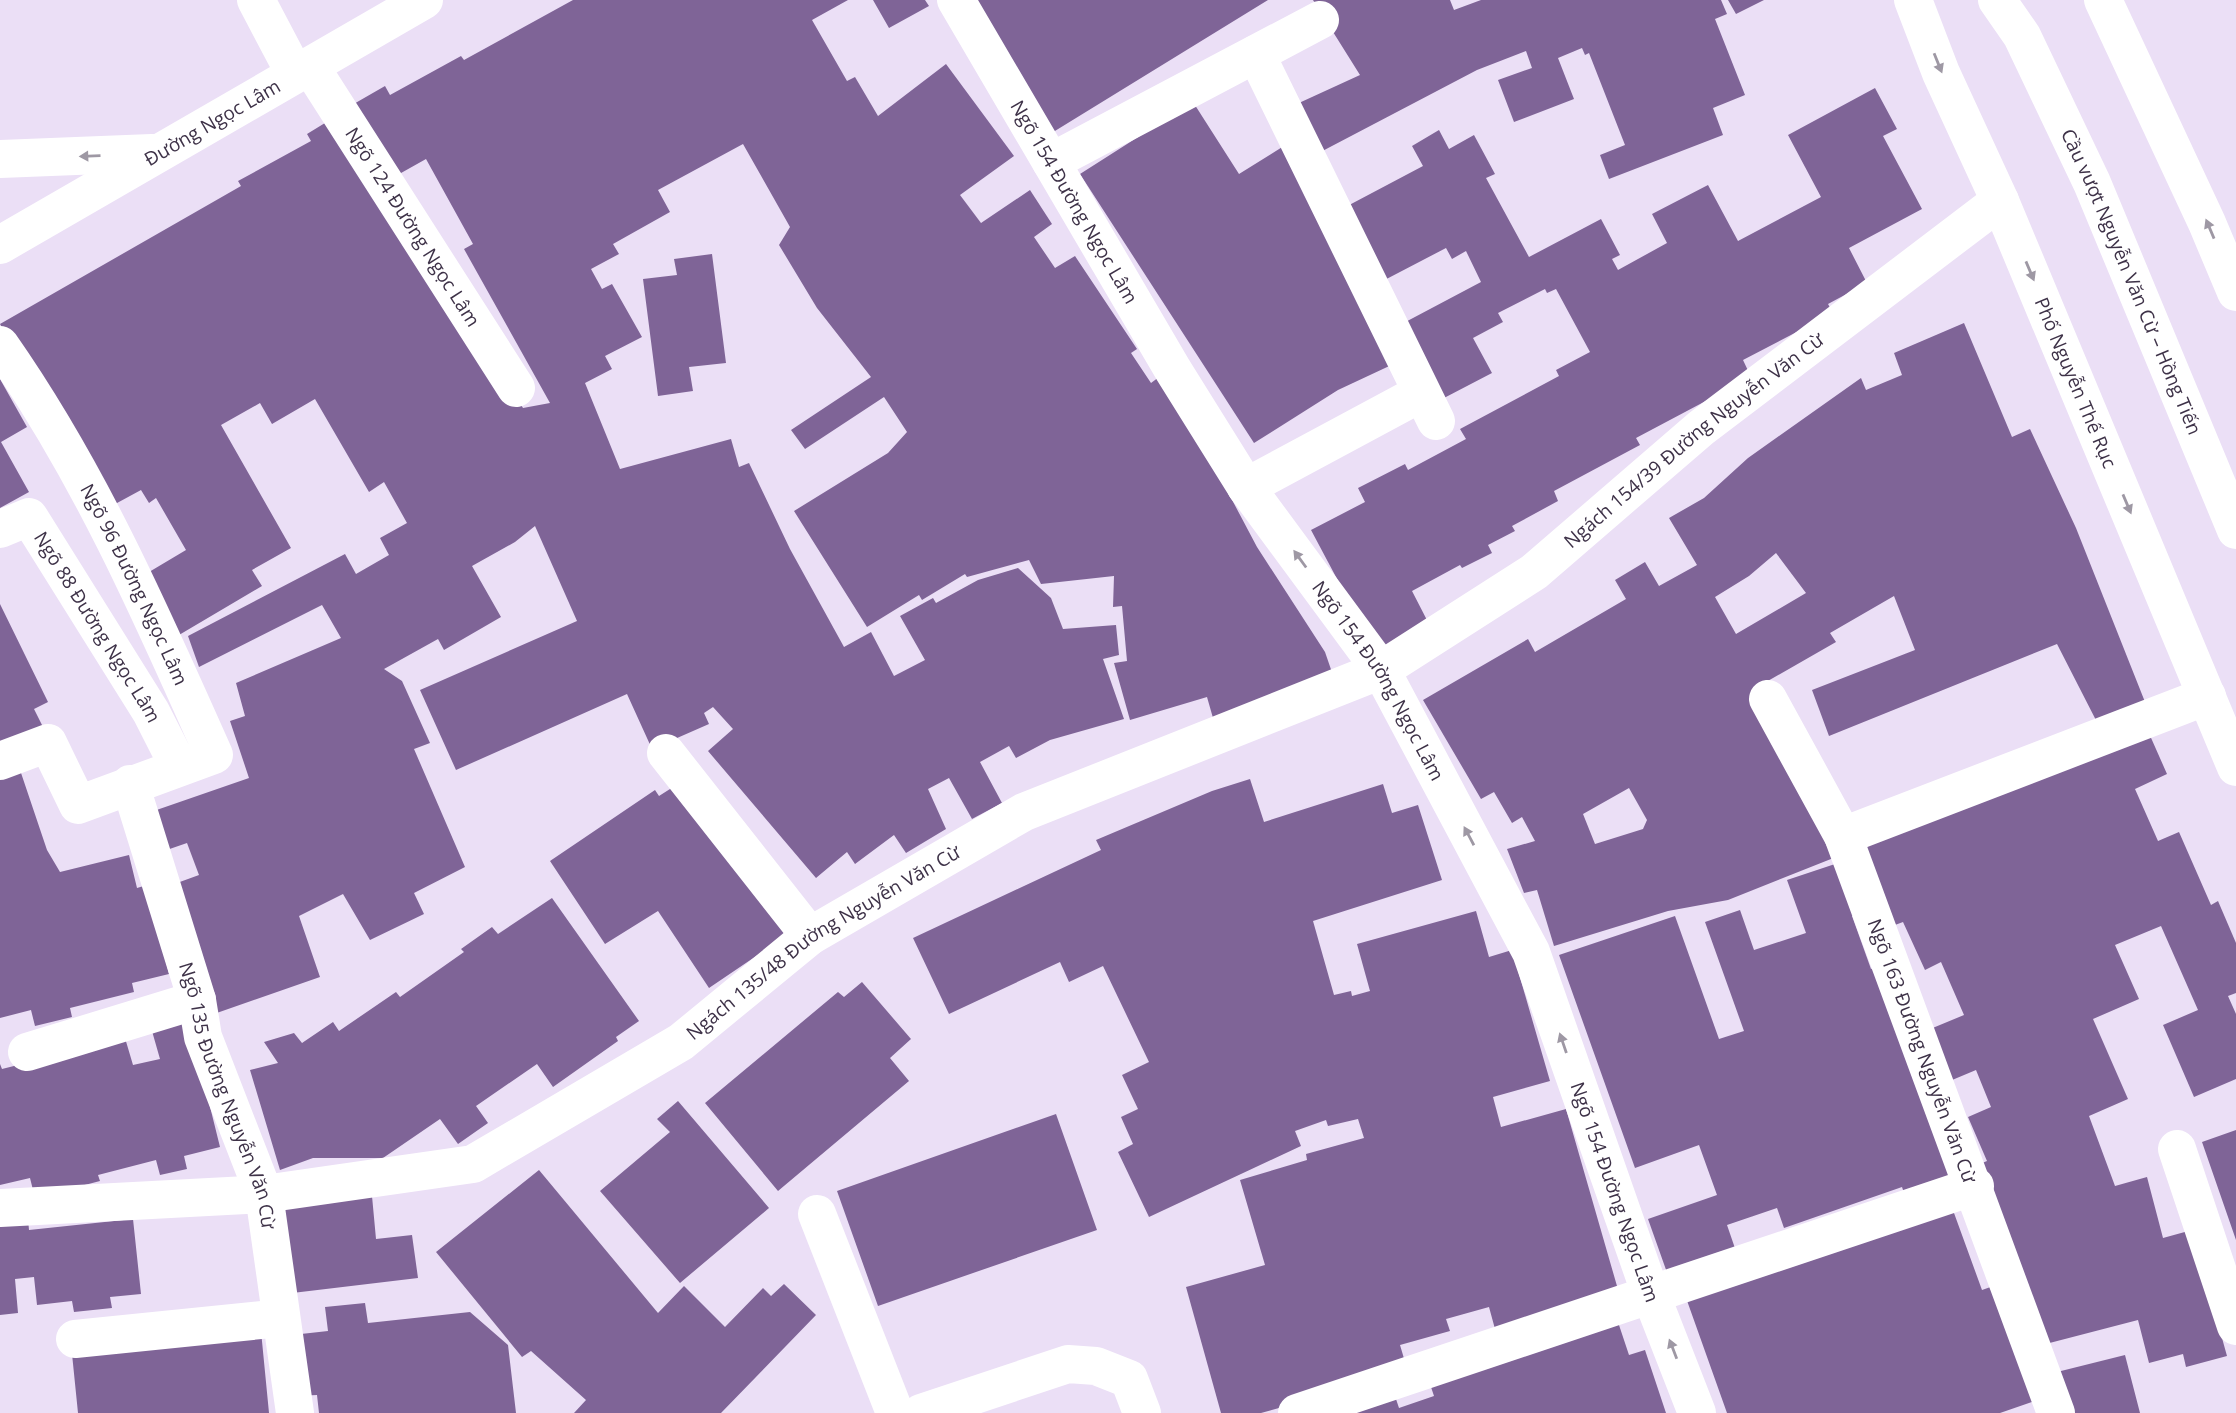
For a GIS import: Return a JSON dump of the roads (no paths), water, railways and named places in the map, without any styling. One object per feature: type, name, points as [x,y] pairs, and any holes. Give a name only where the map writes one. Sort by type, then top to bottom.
[{"type":"street","name":"Ngõ 124 Đường Ngọc Lâm","points":[[256,0],[516,388]]},
{"type":"street","name":"Đường Ngọc Lâm","points":[[0,245],[424,0]]},
{"type":"street","name":"Ngõ 154 Đường Ngọc Lâm","points":[[956,0],[1173,370],[1246,487],[1381,670],[1531,952],[1651,1295],[1698,1413]]},
{"type":"street","name":"Phố Nguyễn Thế Rục","points":[[1913,0],[1941,73],[2000,201],[2236,767]]},
{"type":"street","name":"Cầu vượt Nguyễn Văn Cừ – Hồng Tiến","points":[[1997,0],[2017,18],[2092,183],[2236,530]]},
{"type":"street","points":[[2106,1],[2236,292]]},
{"type":"street","points":[[1051,162],[1320,20]]},
{"type":"street","points":[[1246,487],[1429,407],[1256,54]]},
{"type":"street","points":[[0,159],[158,153]]},
{"type":"street","name":"Ngách 154/39 Đường Nguyễn Văn Cừ","points":[[1381,670],[1534,572],[1701,428],[2000,201]]},
{"type":"street","name":"Ngõ 96 Đường Ngọc Lâm","points":[[0,345],[31,388],[57,438],[91,491],[135,577],[214,755],[78,805],[48,743],[0,761]]},
{"type":"street","name":"Ngõ 88 Đường Ngọc Lâm","points":[[0,529],[29,517],[151,712],[180,767]]},
{"type":"street","name":"Ngách 135/48 Đường Nguyễn Văn Cừ","points":[[0,1208],[264,1194],[473,1164],[681,1042],[810,936],[1024,812],[1381,670]]},
{"type":"street","points":[[1843,836],[2207,696]]},
{"type":"street","name":"Ngõ 163 Đường Nguyễn Văn Cừ","points":[[1768,699],[1843,836],[1975,1186],[2056,1413]]},
{"type":"street","points":[[666,753],[810,936]]},
{"type":"street","name":"Ngõ 135 Đường Nguyễn Văn Cừ","points":[[130,784],[197,1000],[203,1037],[264,1194],[295,1413]]},
{"type":"street","points":[[27,1052],[197,1000]]},
{"type":"street","points":[[2177,1149],[2236,1326]]},
{"type":"street","points":[[1297,1413],[1975,1186]]},
{"type":"street","points":[[817,1214],[895,1413]]},
{"type":"street","points":[[75,1339],[281,1318]]},
{"type":"street","points":[[921,1413],[1068,1364],[1096,1366],[1129,1379],[1142,1413]]}]
